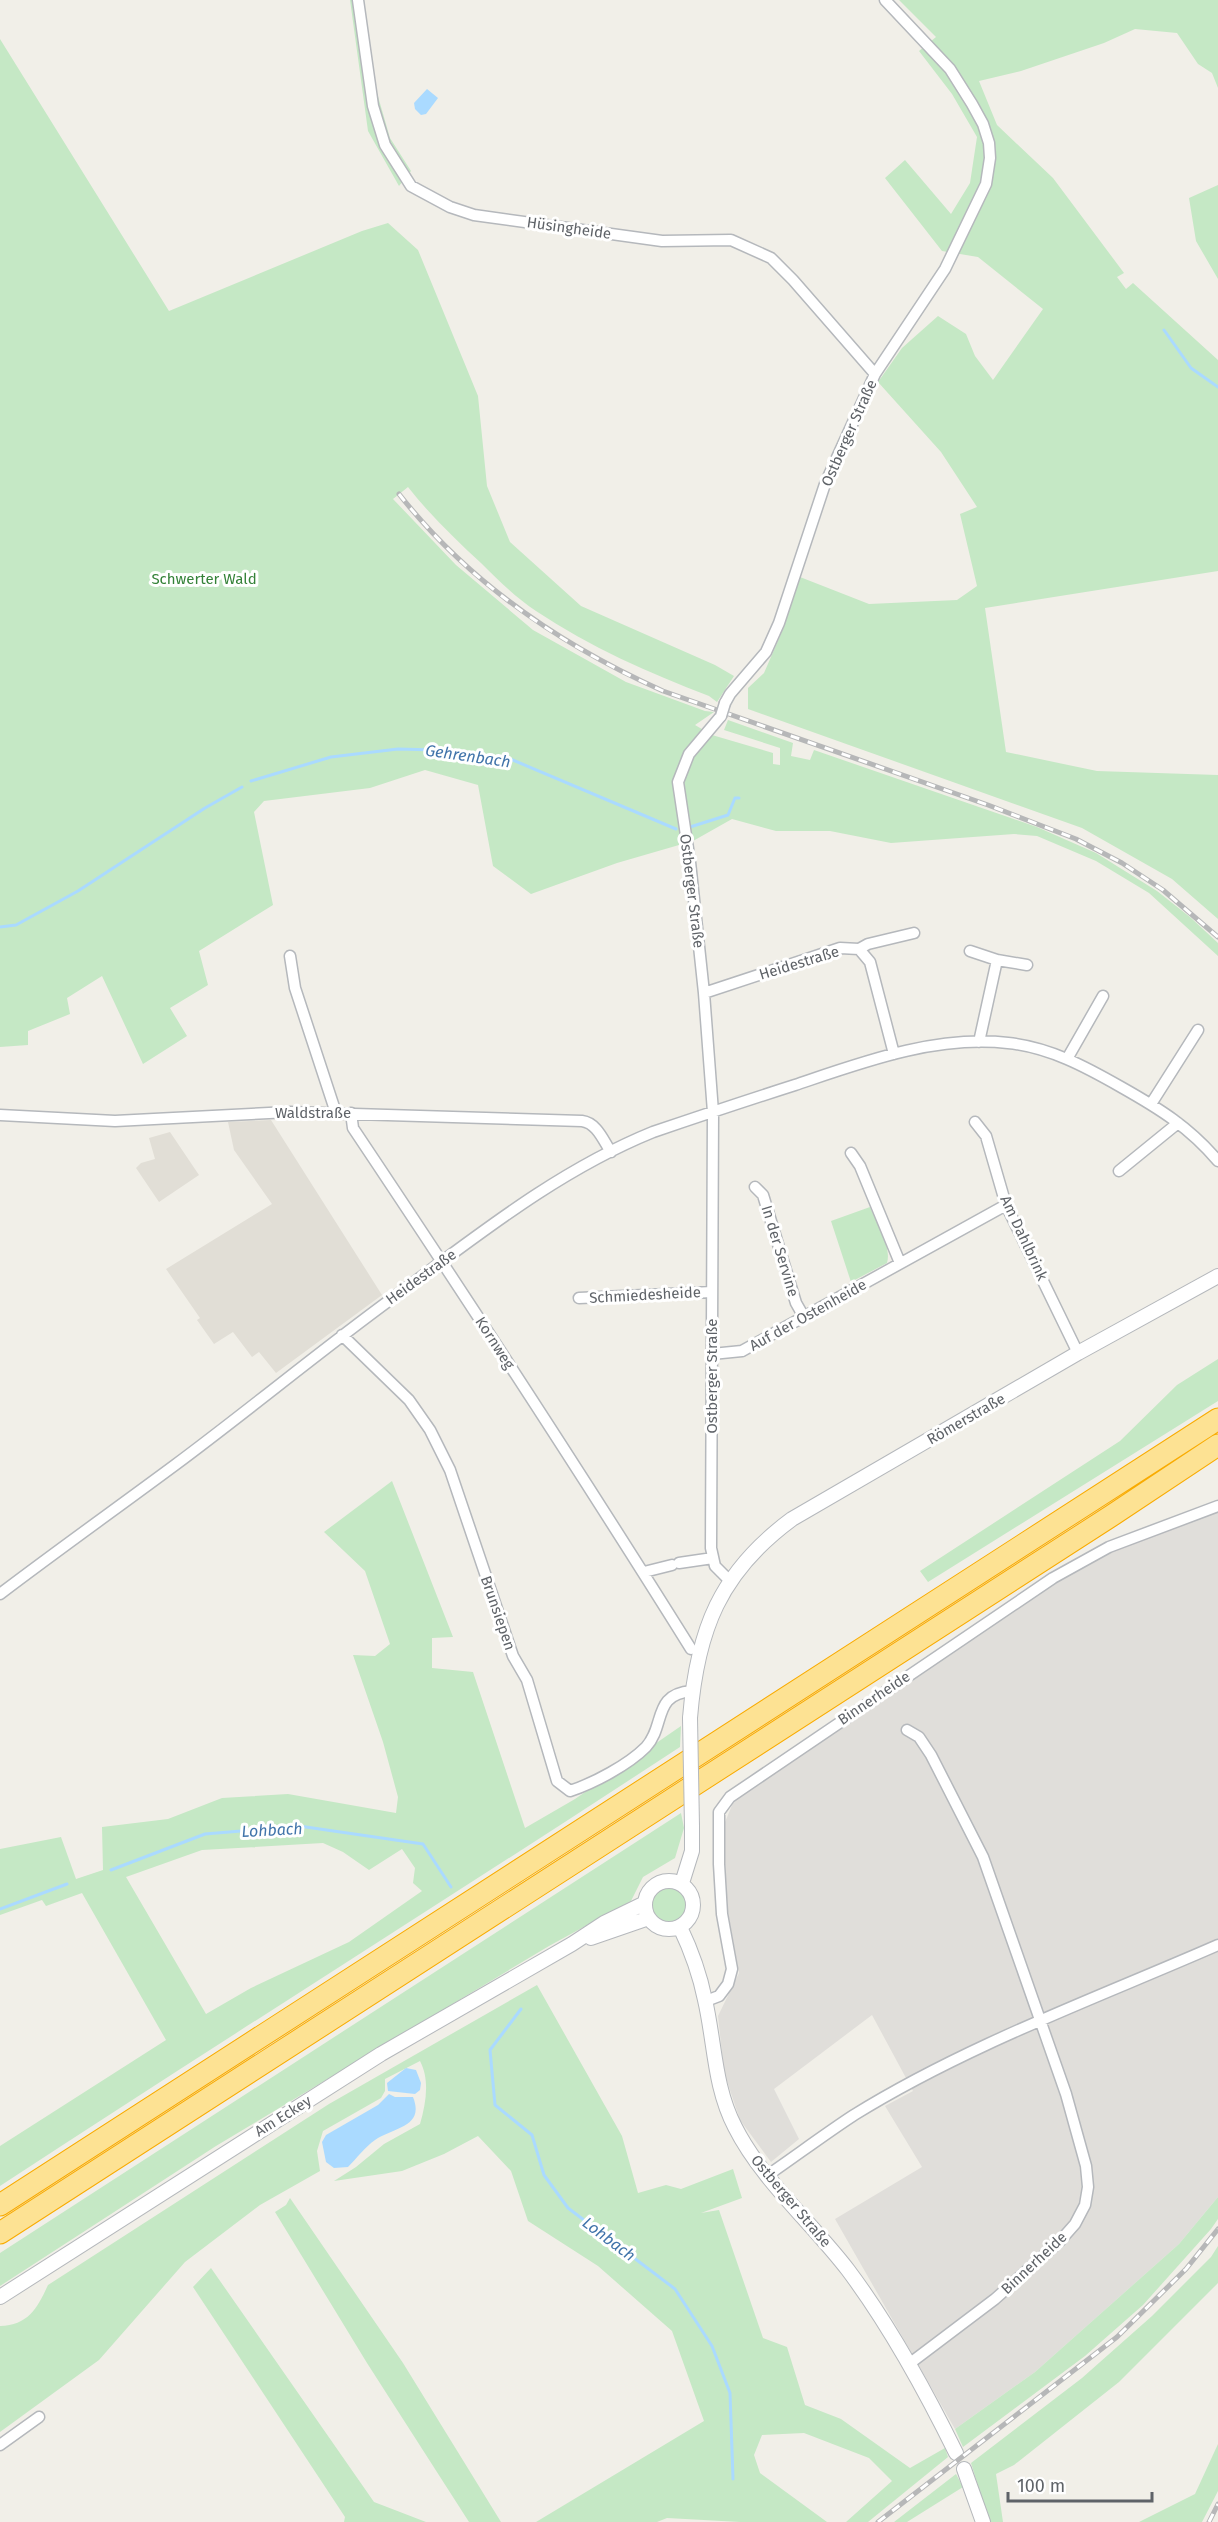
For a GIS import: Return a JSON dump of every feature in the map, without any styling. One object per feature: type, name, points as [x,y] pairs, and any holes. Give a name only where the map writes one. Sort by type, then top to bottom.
[{"type":"highway","points":[[0,2205],[1218,1419]]},
{"type":"highway","points":[[0,2233],[1218,1445]]},
{"type":"street","name":"Hüsingheide","points":[[358,0],[373,106],[385,145],[411,186],[450,207],[474,215],[662,241],[731,240],[771,258],[875,374]]},
{"type":"street","name":"Ostberger Straße","points":[[713,1558],[713,1112],[704,993],[690,862],[678,783],[689,754],[721,716],[730,694],[766,652],[775,633],[825,484],[875,374],[945,268],[986,184],[990,158],[983,124],[956,78],[885,0]]},
{"type":"street","name":"Heidestraße","points":[[704,993],[840,948],[859,949],[868,944],[914,933]]},
{"type":"street","name":"Heidestraße","points":[[859,949],[870,962],[894,1054]]},
{"type":"street","points":[[970,951],[997,960],[1027,965]]},
{"type":"street","points":[[290,956],[295,988],[336,1113]]},
{"type":"street","points":[[979,1042],[997,960]]},
{"type":"street","points":[[1067,1059],[1103,996]]},
{"type":"street","points":[[1151,1104],[1198,1030]]},
{"type":"street","name":"Heidestraße","points":[[0,1594],[177,1464],[342,1335],[533,1195],[611,1152],[653,1132],[914,1049],[979,1042],[1009,1043],[1067,1059],[1151,1104],[1194,1134],[1218,1161]]},
{"type":"street","name":"Waldstraße","points":[[0,1114],[115,1121],[289,1112],[589,1122],[611,1152]]},
{"type":"street","name":"Kornweg","points":[[351,1113],[353,1128],[644,1572],[691,1649]]},
{"type":"street","name":"Am Dahlbrink","points":[[975,1122],[986,1136],[1006,1205],[1078,1353]]},
{"type":"street","points":[[1119,1171],[1178,1123]]},
{"type":"street","points":[[851,1153],[860,1166],[900,1263]]},
{"type":"street","name":"In der Servine","points":[[755,1187],[762,1195],[796,1303],[804,1317]]},
{"type":"street","name":"Auf der Ostenheide","points":[[712,1354],[742,1351],[1006,1205]]},
{"type":"street","name":"Römerstraße","points":[[729,1581],[764,1542],[792,1519],[1078,1353],[1218,1276]]},
{"type":"street","name":"Schmiedesheide","points":[[579,1298],[712,1292]]},
{"type":"street","name":"Brunsiepen","points":[[342,1335],[416,1410],[430,1430],[450,1470],[513,1656],[527,1680],[557,1780],[570,1791],[588,1785],[635,1755],[650,1741],[662,1707],[667,1701],[674,1695],[692,1691]]},
{"type":"street","name":"Binnerheide","points":[[706,2001],[719,1996],[728,1984],[732,1969],[722,1914],[719,1853],[719,1812],[730,1797],[1053,1578],[1109,1547],[1218,1506]]},
{"type":"street","points":[[644,1572],[713,1558],[720,1573],[729,1581],[718,1600],[698,1655],[692,1691],[690,1718],[692,1851],[682,1883]]},
{"type":"street","name":"Binnerheide","points":[[907,1730],[918,1737],[931,1755],[976,1839],[1035,2024],[1066,2094],[1086,2166],[1088,2187],[1085,2205],[1075,2224],[1060,2241],[995,2299],[909,2364]]},
{"type":"street","points":[[674,1880],[682,1883],[688,1889],[694,1905],[692,1914],[681,1927],[674,1929],[660,1927],[649,1918],[645,1903],[647,1895],[658,1883],[674,1880]]},
{"type":"street","name":"Am Eckey","points":[[0,2297],[381,2054],[572,1944],[604,1923],[645,1903]]},
{"type":"street","name":"Am Eckey","points":[[572,1944],[649,1918]]},
{"type":"street","name":"Ostberger Straße","points":[[681,1927],[706,2001],[714,2057],[726,2107],[742,2140],[768,2175],[848,2270],[909,2364],[956,2453]]},
{"type":"street","points":[[768,2175],[855,2115],[942,2067],[1218,1945]]},
{"type":"street","points":[[0,2445],[39,2416]]},
{"type":"street","points":[[964,2469],[983,2522]]},
{"type":"shaded area","points":[[271,1120],[382,1295],[276,1373],[259,1352],[252,1357],[233,1332],[214,1344],[197,1320],[200,1318],[166,1269],[272,1204],[234,1150],[228,1122]]},
{"type":"shaded area","points":[[170,1132],[199,1175],[159,1202],[136,1168],[141,1163],[155,1159],[149,1138]]},
{"type":"shaded area","points":[[1218,1505],[1218,2197],[1179,2244],[1035,2372],[955,2429],[835,2219],[922,2167],[885,2106],[913,2091],[872,2015],[774,2089],[799,2139],[771,2162],[740,2120],[724,2072],[718,2016],[739,1973],[728,1912],[723,1827],[735,1798],[749,1785],[1083,1565],[1127,1541]]},
{"type":"green space","points":[[350,0],[364,0],[375,86],[390,138],[411,171],[399,186],[368,131]]},
{"type":"green space","points":[[899,0],[1218,0],[1218,88],[1212,73],[1198,64],[1177,33],[1135,29],[1104,43],[1021,71],[979,81],[997,125],[1053,178],[1124,273],[1117,277],[1126,289],[1133,283],[1218,360],[1218,571],[985,608],[1006,752],[1097,771],[1218,775],[1218,919],[1172,879],[1082,828],[748,709],[748,688],[764,673],[784,627],[800,577],[869,604],[957,600],[977,586],[960,514],[977,507],[941,452],[878,382],[902,348],[938,316],[966,334],[975,356],[993,380],[1043,309],[978,257],[942,251],[885,178],[905,160],[951,214],[970,183],[977,137],[952,94],[919,51],[936,37]]},
{"type":"green space","name":"Schwerter Wald","points":[[0,39],[169,311],[362,231],[388,223],[418,250],[478,396],[487,486],[510,542],[581,606],[715,665],[734,676],[717,702],[709,696],[599,648],[556,624],[514,595],[443,526],[408,487],[393,499],[456,565],[533,630],[626,682],[705,711],[714,712],[695,725],[712,735],[773,753],[773,764],[780,765],[780,748],[724,730],[728,720],[793,743],[791,756],[810,760],[814,750],[1037,827],[1096,853],[1157,891],[1190,917],[1218,943],[1218,956],[1149,893],[1096,861],[1037,836],[1014,834],[891,843],[830,831],[776,831],[732,819],[693,841],[679,837],[679,845],[617,863],[531,894],[493,866],[478,785],[425,770],[370,788],[264,801],[254,812],[273,905],[199,951],[208,985],[170,1008],[187,1036],[143,1064],[102,976],[67,998],[70,1014],[28,1031],[28,1045],[0,1047]]},
{"type":"green space","points":[[1218,185],[1218,279],[1196,241],[1189,198]]},
{"type":"green space","points":[[870,1207],[883,1234],[888,1256],[887,1263],[851,1282],[831,1221]]},
{"type":"green space","points":[[1218,1359],[1218,1401],[928,1582],[920,1571],[1120,1441],[1177,1385]]},
{"type":"green space","points":[[392,1481],[453,1637],[432,1638],[432,1668],[473,1672],[525,1828],[575,1799],[681,1726],[680,1747],[0,2186],[0,2146],[166,2040],[82,1893],[46,1906],[42,1900],[0,1915],[0,1849],[61,1837],[76,1879],[103,1870],[102,1827],[168,1819],[222,1798],[288,1794],[396,1813],[398,1797],[383,1742],[353,1655],[375,1656],[390,1644],[365,1571],[324,1532]],"holes":[[[323,1843],[343,1852],[369,1870],[402,1849],[415,1868],[413,1883],[422,1891],[349,1942],[251,1988],[206,2014],[126,1877],[202,1850]]]},
{"type":"green space","points":[[681,1813],[684,1828],[675,1858],[643,1877],[631,1901],[549,1946],[216,2146],[0,2286],[0,2253]]},
{"type":"green space","points":[[669,1886],[683,1891],[688,1905],[683,1919],[669,1924],[655,1919],[650,1905],[655,1891]]},
{"type":"green space","points":[[537,1985],[622,2136],[638,2193],[666,2185],[681,2189],[733,2169],[742,2198],[701,2213],[719,2210],[763,2338],[787,2347],[805,2405],[841,2419],[910,2468],[945,2448],[948,2457],[868,2522],[846,2522],[892,2481],[869,2458],[804,2433],[762,2435],[754,2455],[760,2473],[827,2522],[740,2522],[667,2518],[657,2522],[536,2522],[704,2421],[672,2331],[598,2266],[528,2221],[511,2171],[478,2136],[444,2154],[402,2171],[334,2181],[356,2167],[384,2144],[420,2124],[426,2092],[425,2076],[420,2061],[385,2079],[385,2091],[381,2098],[323,2131],[317,2151],[320,2171],[260,2205],[185,2262],[99,2360],[0,2432],[0,2326],[18,2323],[25,2319],[40,2301],[48,2285],[329,2104]]},
{"type":"green space","points":[[1218,2197],[1218,2219],[1143,2305],[1085,2356],[963,2447],[955,2429],[1035,2372],[1179,2244]]},
{"type":"green space","points":[[290,2198],[403,2363],[501,2522],[469,2522],[367,2363],[275,2212],[286,2205]]},
{"type":"green space","points":[[1218,2246],[1218,2283],[1119,2382],[1014,2465],[996,2474],[1003,2522],[989,2522],[971,2463],[1082,2378],[1152,2316],[1211,2257]]},
{"type":"green space","points":[[211,2268],[374,2502],[426,2522],[344,2522],[345,2517],[193,2287]]},
{"type":"green space","points":[[1218,2444],[1218,2491],[1202,2522],[1139,2522],[1195,2494]]},
{"type":"green space","points":[[956,2474],[963,2487],[907,2522],[894,2522]]},
{"type":"water","points":[[427,89],[438,98],[426,114],[421,115],[415,109],[414,103]]},
{"type":"water","points":[[406,2068],[416,2070],[421,2083],[420,2090],[415,2094],[388,2091],[387,2083]]},
{"type":"water","points":[[389,2094],[395,2097],[413,2097],[416,2107],[415,2115],[411,2120],[406,2125],[375,2140],[348,2167],[334,2168],[326,2162],[322,2142],[326,2135],[378,2105]]},
{"type":"waterway","points":[[1164,330],[1191,368],[1218,387]]},
{"type":"waterway","name":"Gehrenbach","points":[[251,781],[331,757],[398,749],[436,750],[508,758],[676,829]]},
{"type":"waterway","name":"Gehrenbach","points":[[0,927],[16,925],[78,891],[205,808],[242,787]]},
{"type":"waterway","points":[[690,827],[728,815],[735,798],[739,798]]},
{"type":"waterway","name":"Lohbach","points":[[111,1870],[205,1834],[299,1826],[423,1844],[451,1887]]},
{"type":"waterway","name":"Lohbach","points":[[0,1909],[67,1884]]},
{"type":"waterway","name":"Lohbach","points":[[521,2009],[490,2050],[495,2105],[532,2135],[544,2175],[568,2208],[675,2289],[712,2346],[730,2393],[733,2479]]},
{"type":"railway","points":[[399,494],[455,556],[486,583],[519,609],[588,653],[663,691],[988,805],[1076,839],[1122,863],[1163,890],[1218,937]]},
{"type":"railway","points":[[878,2522],[1117,2337],[1186,2269],[1218,2229]]},
{"type":"railway","points":[[1209,2522],[1218,2504]]}]
